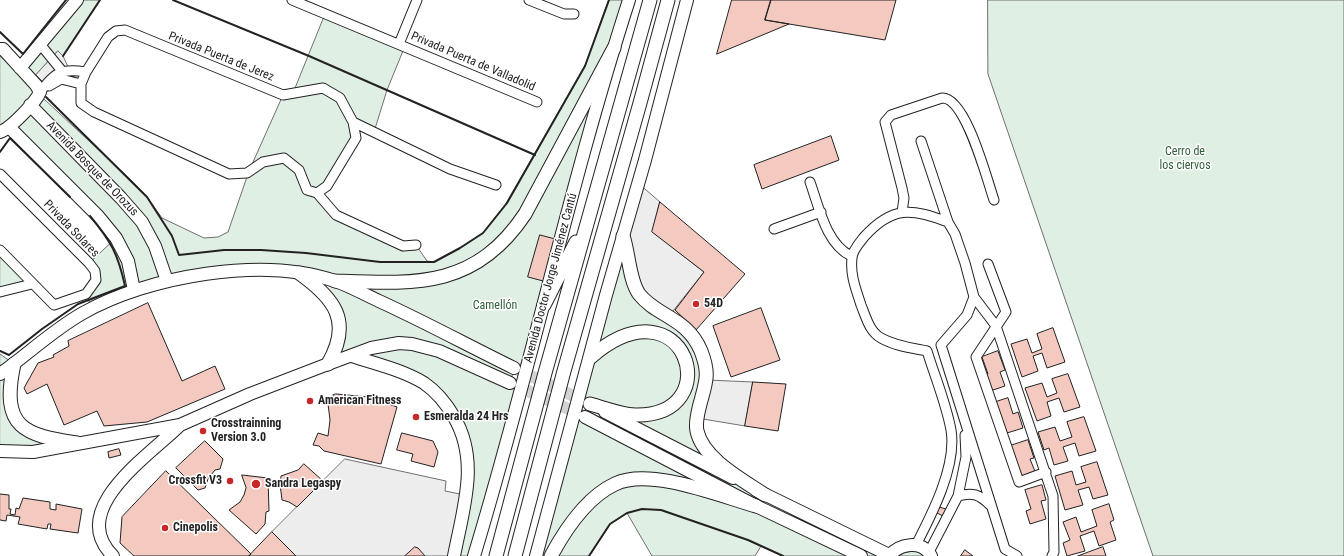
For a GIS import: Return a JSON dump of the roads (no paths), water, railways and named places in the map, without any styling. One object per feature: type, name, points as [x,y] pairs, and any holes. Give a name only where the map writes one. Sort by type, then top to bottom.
[{"type":"main road","name":"Avenida Doctor Jorge Jiménez Cantú","points":[[496,556],[533,416],[650,0]]},
{"type":"main road","points":[[515,556],[564,371],[668,0]]},
{"type":"main road","points":[[335,280],[416,282],[434,280],[464,270],[492,252],[510,235],[525,214],[614,48]]},
{"type":"main road","points":[[544,305],[589,217]]},
{"type":"main road","points":[[623,236],[636,290],[647,302],[681,324],[693,337],[701,351],[708,378],[696,422],[699,438],[709,452],[723,466],[765,495]]},
{"type":"main road","points":[[299,273],[320,288],[332,302],[337,314],[337,344],[328,364]]},
{"type":"main road","points":[[588,403],[621,413],[635,415],[652,413],[663,410],[678,400],[683,394],[688,376],[685,359],[677,344],[662,334],[650,331],[634,333],[619,338],[603,346],[590,357]]},
{"type":"main road","points":[[14,364],[4,390],[6,406],[13,422],[27,433],[78,443]]},
{"type":"main road","points":[[551,556],[577,517],[588,505],[606,489],[624,481],[653,478],[686,485],[756,506]]},
{"type":"street","points":[[20,68],[78,0]]},
{"type":"street","name":"Privada Puerta de Valladolid","points":[[292,0],[537,102]]},
{"type":"street","name":"Privada Puerta de Valladolid","points":[[399,44],[417,0]]},
{"type":"street","points":[[529,0],[564,14],[574,14]]},
{"type":"street","name":"Avenida Doctor Jorge Jiménez Cantú","points":[[474,556],[511,430],[614,48],[629,0]]},
{"type":"street","points":[[536,556],[606,295],[645,160],[687,0]]},
{"type":"street","name":"Privada Puerta de Jerez","points":[[317,193],[327,186],[356,138],[353,122],[340,98],[323,88],[283,95],[125,30],[116,31],[108,37],[86,72],[81,84],[81,103],[94,112],[229,174],[247,173],[263,162],[284,158],[299,170],[307,190],[317,193],[336,215],[403,246],[416,245]]},
{"type":"street","points":[[40,44],[62,75]]},
{"type":"street","points":[[1,49],[20,68],[40,92]]},
{"type":"street","points":[[62,75],[69,69],[86,72]]},
{"type":"street","points":[[81,84],[58,72],[30,106],[4,129],[98,216],[116,238],[128,261],[134,290]]},
{"type":"street","points":[[902,212],[904,198],[886,128],[886,122],[891,115],[942,98],[948,98],[953,101],[972,133],[994,200]]},
{"type":"street","name":"Avenida Bosque de Orozus","points":[[30,106],[121,198],[142,222],[155,246],[167,281]]},
{"type":"street","points":[[353,122],[450,169],[496,185]]},
{"type":"street","points":[[921,141],[948,222],[955,234],[965,263],[974,297],[996,326],[1046,472],[1053,496],[1054,552],[1052,556]]},
{"type":"street","name":"Privada Solares","points":[[0,174],[89,263],[95,271],[96,280],[86,294],[54,304],[32,284],[0,250]]},
{"type":"street","points":[[810,182],[833,241],[842,251],[852,256]]},
{"type":"street","points":[[916,545],[945,479],[952,450],[951,431],[928,351],[895,344],[880,338],[873,332],[867,322],[852,277],[852,256],[872,228],[887,218],[902,212],[914,211],[948,222]]},
{"type":"street","points":[[774,229],[821,212]]},
{"type":"street","points":[[988,264],[1006,312],[976,357],[1019,482],[1046,472]]},
{"type":"street","points":[[0,374],[83,313],[134,290],[167,281],[199,275],[256,270],[299,273],[335,280],[514,368]]},
{"type":"street","points":[[0,292],[32,284]]},
{"type":"street","points":[[974,297],[967,315],[941,346],[1005,549],[1017,556]]},
{"type":"street","points":[[0,451],[33,452],[78,443],[118,438],[180,425],[250,394],[328,364],[371,348],[399,343],[412,344],[439,351],[510,383]]},
{"type":"street","points":[[352,356],[392,369],[423,383],[446,403],[464,435],[468,453],[468,474],[454,556]]},
{"type":"street","points":[[931,362],[944,358]]},
{"type":"street","points":[[588,403],[765,495],[889,556],[899,547],[907,545],[916,545],[930,554],[939,532],[956,499],[966,457],[965,424]]},
{"type":"street","points":[[585,417],[756,506],[861,556]]},
{"type":"street","points":[[113,556],[102,542],[99,522],[102,509],[117,484],[180,425]]},
{"type":"street","points":[[956,499],[969,492],[982,497],[992,507]]},
{"type":"tunnel","points":[[514,368],[586,402]]},
{"type":"tunnel","points":[[510,383],[584,416]]},
{"type":"place","name":"54D","points":[[696,304]]},
{"type":"place","name":"American Fitness","points":[[310,401]]},
{"type":"place","name":"Esmeralda 24 Hrs","points":[[416,417]]},
{"type":"place","name":"Crosstrainning Version 3.0","points":[[203,431]]},
{"type":"place","name":"Crossfit V3","points":[[230,481]]},
{"type":"place","name":"Sandra Legaspy","points":[[256,484]]},
{"type":"place","name":"Cinepolis","points":[[165,528]]},
{"type":"park label","name":"Cerro de los ciervos","points":[[1185,159]]},
{"type":"park label","name":"Camellón","points":[[495,306]]}]
